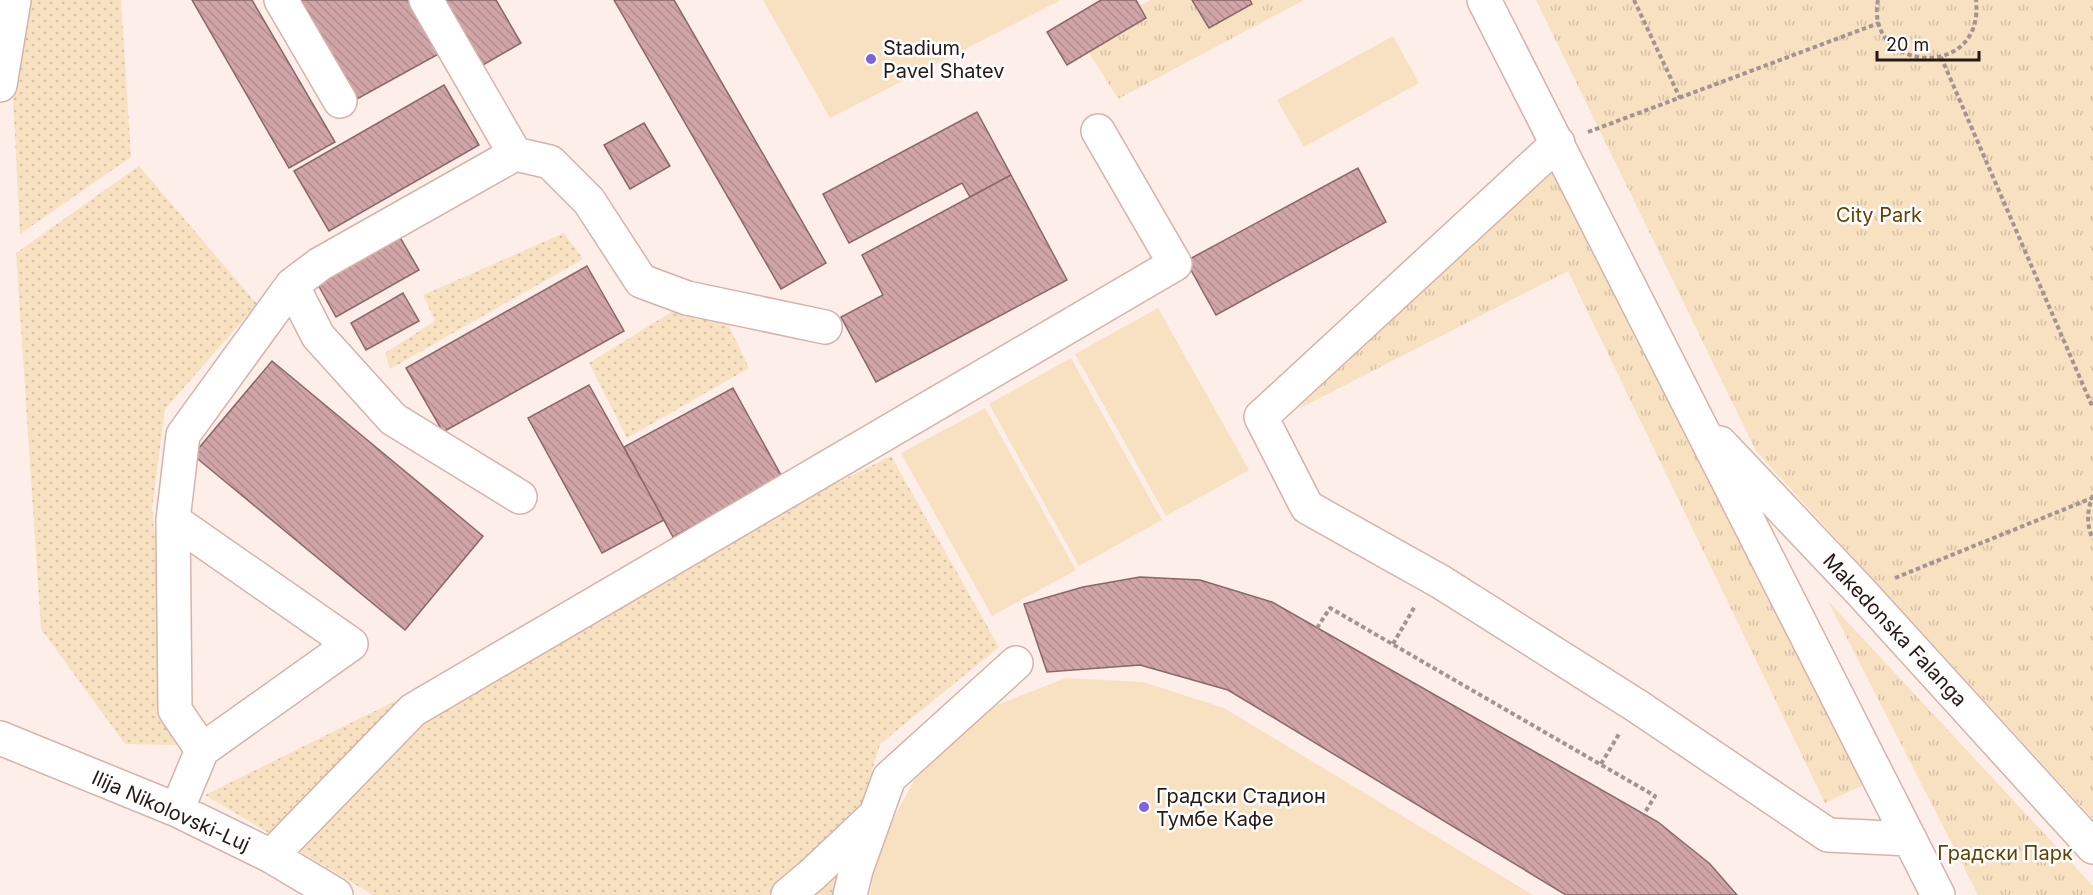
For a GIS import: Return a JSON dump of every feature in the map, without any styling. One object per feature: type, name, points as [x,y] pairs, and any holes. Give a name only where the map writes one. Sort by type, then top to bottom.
[{"type":"street","points":[[0,85],[14,0]]},
{"type":"street","points":[[281,0],[340,101]]},
{"type":"street","points":[[426,0],[515,154]]},
{"type":"street","points":[[1484,0],[1938,895]]},
{"type":"street","points":[[271,856],[413,710],[1175,264],[1098,131]]},
{"type":"street","points":[[1558,144],[1261,417],[1307,507],[1432,577],[1637,706],[1828,835],[1910,839]]},
{"type":"street","points":[[202,750],[175,710],[173,520],[183,435],[292,285],[320,264],[515,154],[550,162],[590,201],[641,281],[687,298],[825,327]]},
{"type":"street","points":[[292,285],[318,336],[393,419],[520,497]]},
{"type":"street","name":"Makedonska Falanga","points":[[1694,416],[1861,592],[2093,847]]},
{"type":"street","points":[[173,520],[351,644],[202,750],[177,810]]},
{"type":"street","points":[[850,895],[856,870],[890,778],[1017,663]]},
{"type":"street","name":"Ilija Nikolovski-Luj","points":[[0,738],[177,810],[271,856],[336,895]]},
{"type":"street","points":[[788,895],[876,815]]},
{"type":"path","points":[[1634,0],[1680,98]]},
{"type":"path","points":[[1878,0],[1879,23],[1886,37],[1910,56],[1925,59],[1941,57],[1955,50],[1967,40],[1974,26],[1976,0]]},
{"type":"path","points":[[1558,144],[1879,23]]},
{"type":"path","points":[[1941,57],[2093,408]]},
{"type":"path","points":[[1861,592],[2092,496]]},
{"type":"path","points":[[2092,496],[2088,514],[2089,532],[2093,539]]},
{"type":"path","points":[[1393,644],[1432,577]]},
{"type":"path","points":[[1317,628],[1330,608],[1655,796],[1644,814]]},
{"type":"green space","points":[[8,0],[121,0],[131,157],[20,234]]},
{"type":"green space","name":"Stadium, Pavel Shatev","points":[[763,0],[1061,0],[830,118]]},
{"type":"green space","points":[[1150,0],[1304,0],[1118,99],[1080,38]]},
{"type":"green space","name":"City Park","points":[[1536,0],[2093,0],[2093,819],[1756,451]]},
{"type":"green space","points":[[1393,36],[1419,83],[1304,147],[1277,100]]},
{"type":"green space","points":[[1547,158],[1863,785],[1825,803],[1568,271],[1298,409]]},
{"type":"green space","points":[[139,166],[257,304],[165,409],[152,508],[177,745],[125,744],[41,629],[16,253]]},
{"type":"green space","points":[[564,233],[583,259],[390,369],[385,353],[435,321],[423,295]]},
{"type":"green space","points":[[1158,308],[1249,470],[1166,516],[1075,354]]},
{"type":"green space","points":[[673,311],[723,314],[749,368],[627,438],[589,363]]},
{"type":"green space","points":[[1071,358],[1162,520],[1079,566],[989,404]]},
{"type":"green space","points":[[985,408],[1076,570],[992,616],[901,453]]},
{"type":"green space","points":[[891,456],[999,647],[880,744],[835,895],[373,895],[205,795]]},
{"type":"green space","name":"Градски Парк","points":[[1828,601],[2093,886],[2093,895],[1978,895]]},
{"type":"green space","name":"Градски Стадион Тумбе Кафе","points":[[1066,678],[1143,682],[1224,708],[1533,895],[870,895],[878,847],[922,766],[989,708]]},
{"type":"building","points":[[192,0],[252,0],[335,142],[289,168]]},
{"type":"building","points":[[301,0],[415,0],[444,51],[357,99]]},
{"type":"building","points":[[436,0],[496,0],[521,43],[476,69]]},
{"type":"building","points":[[614,0],[674,0],[826,263],[781,289]]},
{"type":"building","points":[[1101,0],[1136,0],[1146,18],[1067,65],[1047,32]]},
{"type":"building","points":[[1192,0],[1250,0],[1252,4],[1209,28]]},
{"type":"building","points":[[444,85],[479,145],[329,231],[294,171]]},
{"type":"building","points":[[977,112],[1011,175],[970,197],[962,183],[849,243],[823,194]]},
{"type":"building","points":[[644,123],[670,166],[630,189],[604,145]]},
{"type":"building","points":[[1358,168],[1386,222],[1216,315],[1186,261]]},
{"type":"building","points":[[1011,175],[1067,280],[876,382],[841,317],[883,295],[862,255]]},
{"type":"building","points":[[398,234],[419,270],[336,317],[316,281]]},
{"type":"building","points":[[587,266],[624,331],[443,432],[406,368]]},
{"type":"building","points":[[403,293],[419,321],[366,350],[351,323]]},
{"type":"building","points":[[272,361],[483,536],[405,630],[193,455]]},
{"type":"building","points":[[589,385],[664,520],[602,553],[528,418]]},
{"type":"building","points":[[733,388],[782,477],[673,537],[624,447]]},
{"type":"building","points":[[1140,577],[1200,580],[1272,602],[1658,822],[1710,864],[1737,895],[1566,895],[1228,690],[1140,665],[1047,672],[1024,604],[1083,587]]},
{"type":"place","name":"Stadium, Pavel Shatev","points":[[871,59]]},
{"type":"place","name":"Градски Стадион Тумбе Кафе","points":[[1144,807]]}]
